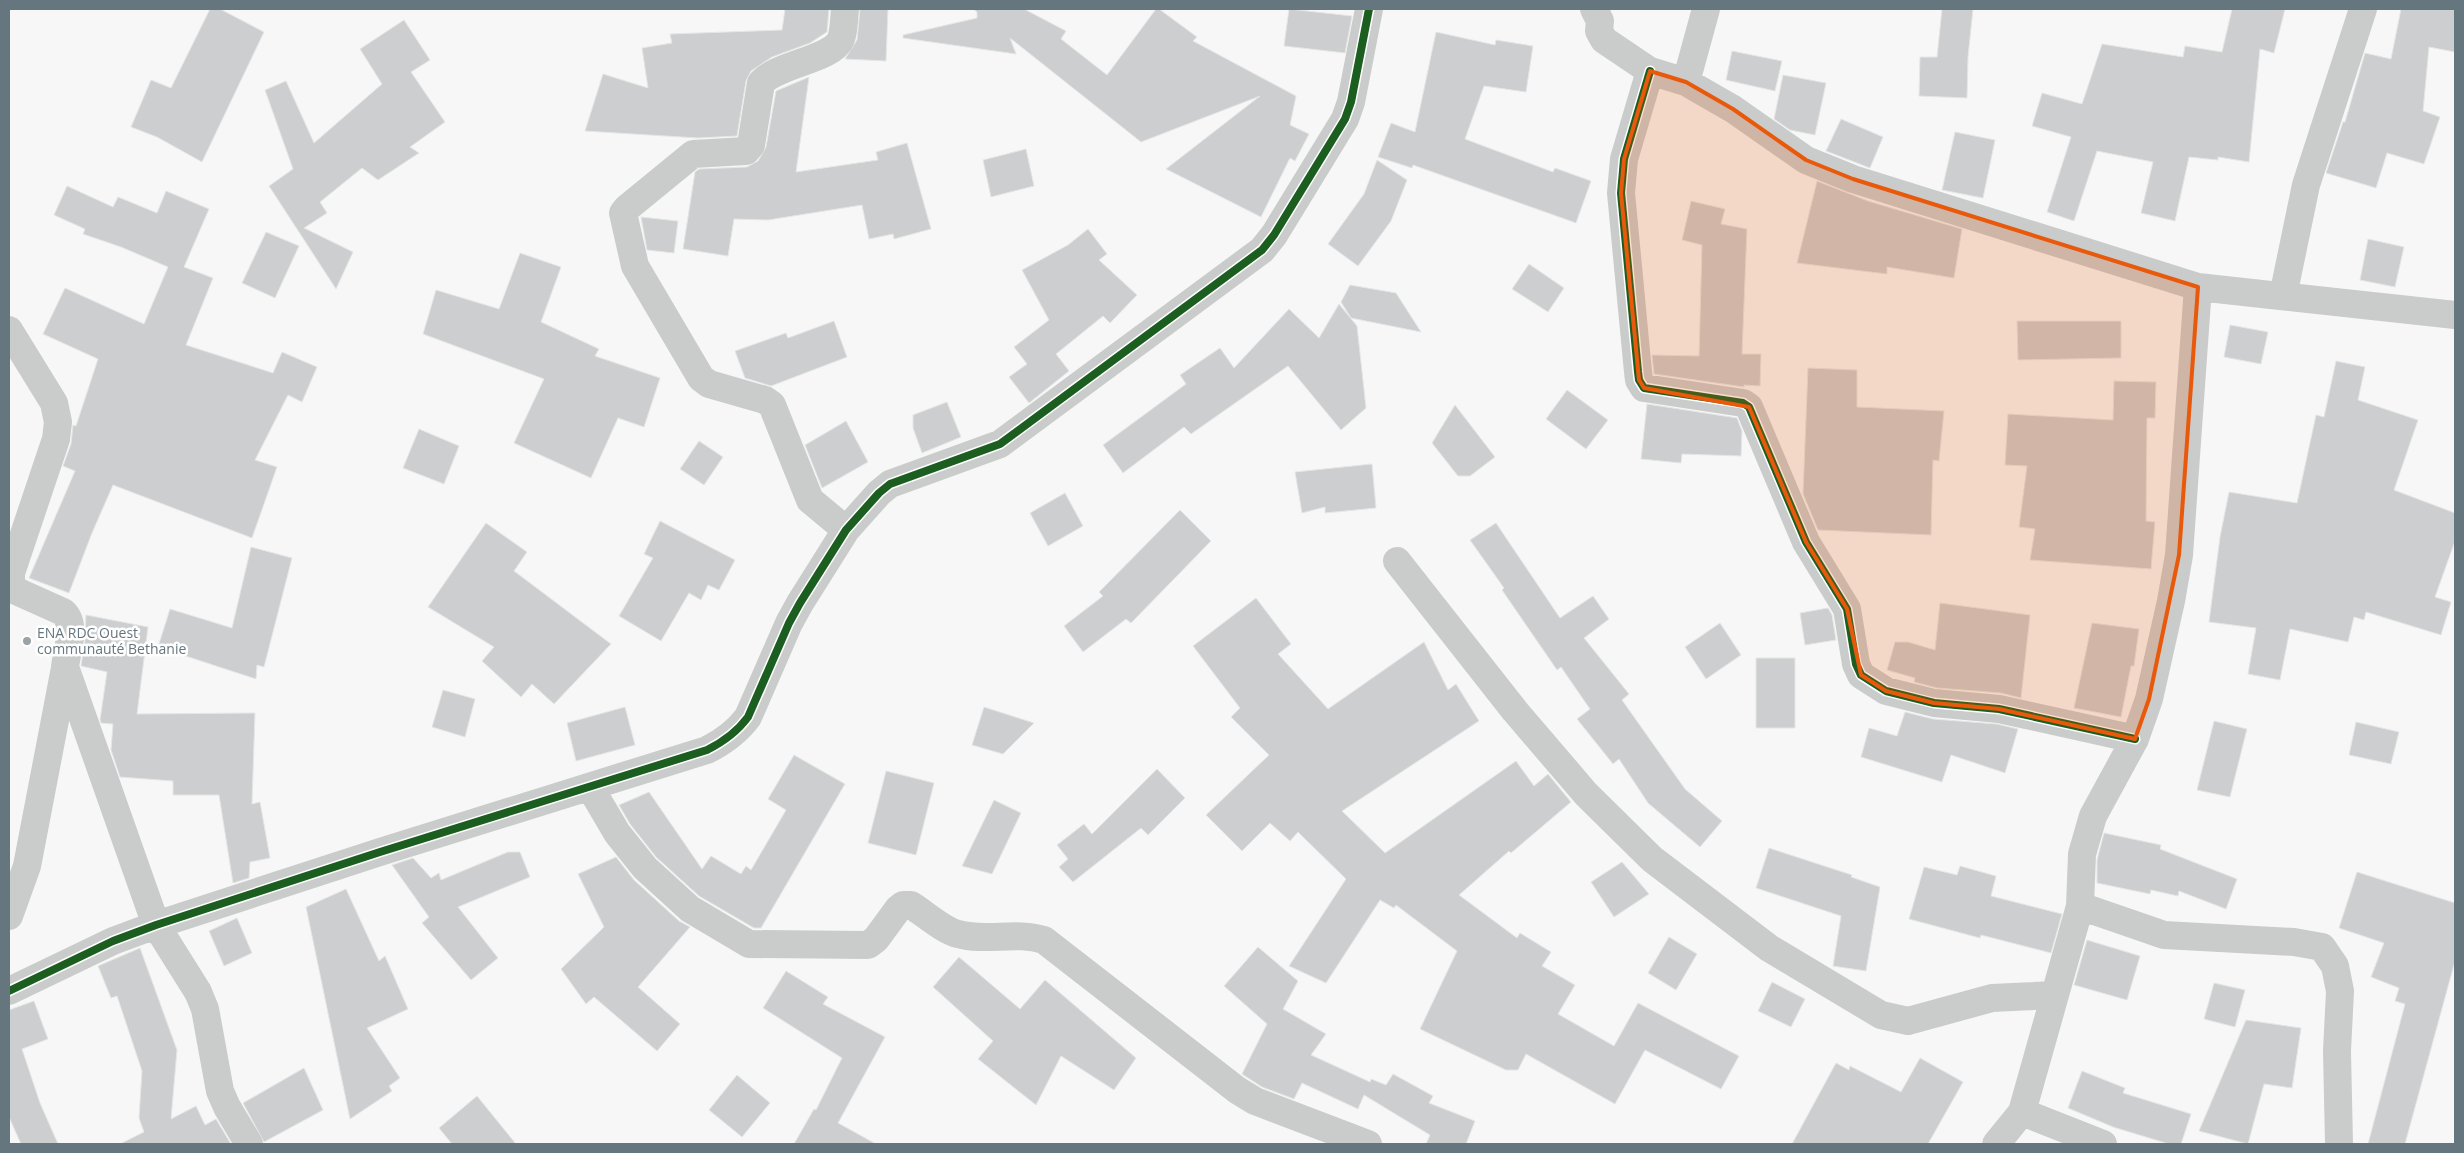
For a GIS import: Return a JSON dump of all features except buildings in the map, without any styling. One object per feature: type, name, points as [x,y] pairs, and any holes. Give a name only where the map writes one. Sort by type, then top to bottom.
[{"type":"street","points":[[845,9],[842,38],[834,49],[788,67],[761,84],[751,145],[746,151],[693,154],[623,213],[635,266],[701,378],[709,384],[765,400],[772,405],[810,500],[846,530]]},
{"type":"street","points":[[9,991],[114,941],[707,750],[740,728],[748,718],[789,623],[846,530],[879,492],[890,484],[1000,444],[1262,250],[1274,235],[1345,119],[1352,102],[1369,9]]},
{"type":"street","points":[[1594,9],[1600,21],[1599,31],[1604,40],[1650,71],[1686,82],[1733,108],[1806,160],[1853,179],[2198,287],[2455,315]]},
{"type":"street","points":[[1686,82],[1706,9]]},
{"type":"street","points":[[2284,296],[2306,185],[2363,9]]},
{"type":"street","points":[[1650,71],[1624,159],[1621,192],[1638,372],[1639,380],[1644,388],[1743,404],[1749,407],[1806,542],[1848,609],[1856,664],[1860,675],[1886,691],[1934,703],[1999,709],[2135,740]]},
{"type":"street","points":[[1996,1144],[2022,1112],[2080,906],[2082,854],[2093,816],[2135,740],[2149,698],[2171,601],[2179,555],[2198,287]]},
{"type":"street","points":[[9,330],[54,403],[58,422],[56,439],[11,573],[11,581],[14,590],[62,612],[68,617],[71,624],[65,667],[27,866],[9,916]]},
{"type":"street","points":[[1397,561],[1516,711],[1586,794],[1652,859],[1769,948],[1880,1015],[1908,1020],[1992,998],[2055,995]]},
{"type":"street","points":[[65,667],[156,926],[198,992],[205,1009],[220,1091],[227,1107],[249,1144]]},
{"type":"street","points":[[590,787],[617,833],[645,868],[690,909],[749,944],[868,945],[876,939],[903,905],[911,905],[956,934],[970,937],[1033,937],[1044,940],[1237,1090],[1255,1101],[1368,1144]]},
{"type":"street","points":[[2080,906],[2164,935],[2294,942],[2322,948],[2334,966],[2340,991],[2337,1051],[2339,1144]]},
{"type":"street","points":[[2022,1112],[2103,1144]]},
{"type":"highlighted area","points":[[1650,71],[1686,82],[1733,109],[1806,160],[1853,179],[2198,287],[2179,555],[2149,699],[2135,739],[1999,709],[1934,703],[1886,691],[1861,675],[1847,609],[1806,542],[1749,407],[1644,388],[1639,380],[1621,193],[1624,159]]},
{"type":"cycle path","points":[[9,991],[113,941],[156,925],[380,852],[707,750],[724,740],[748,717],[789,623],[800,603],[846,530],[879,493],[890,484],[1000,444],[1262,250],[1274,235],[1345,119],[1351,102],[1369,9]]},
{"type":"cycle path","points":[[1650,71],[1624,159],[1621,193],[1638,372],[1639,380],[1644,388],[1743,403],[1749,407],[1806,542],[1847,609],[1856,664],[1861,675],[1886,691],[1934,703],[1999,709],[2135,739]]},
{"type":"place","name":"ENA RDC Ouest communauté Bethanie","points":[[27,641]]}]
